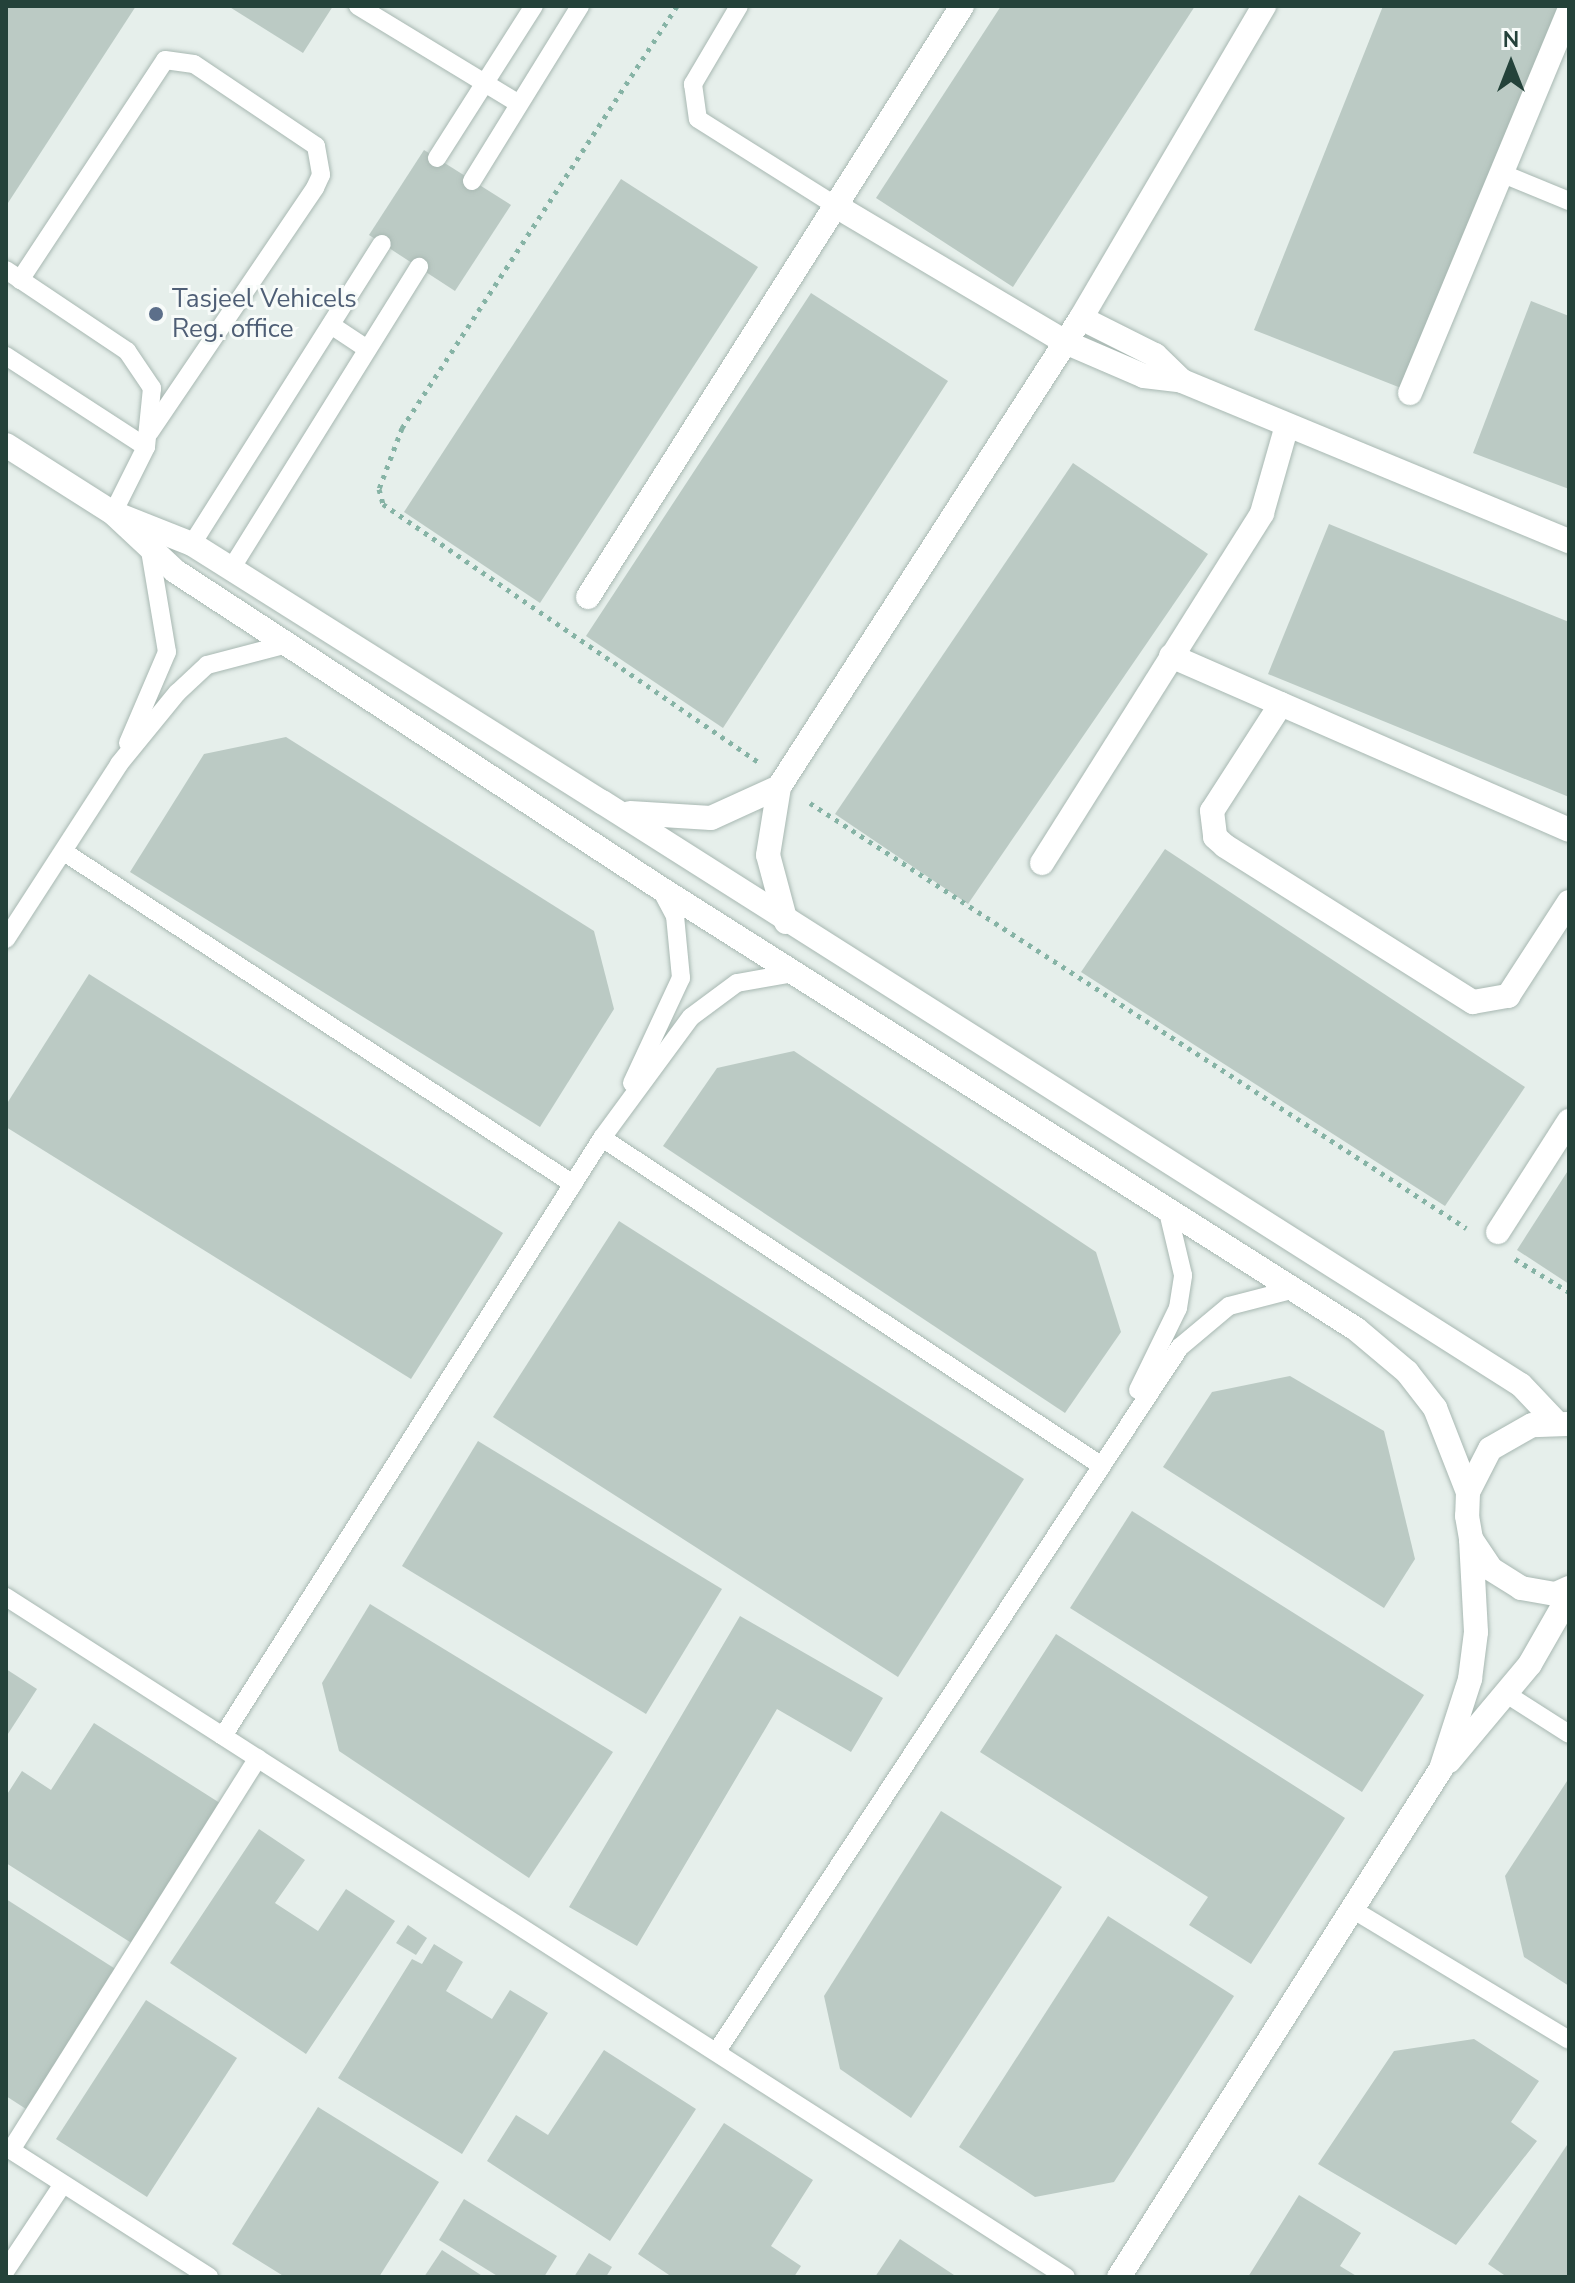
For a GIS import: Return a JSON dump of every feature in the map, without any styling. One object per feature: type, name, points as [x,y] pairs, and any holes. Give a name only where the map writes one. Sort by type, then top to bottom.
[{"type":"street","points":[[588,597],[962,6]]},
{"type":"street","points":[[786,922],[768,855],[779,787],[1081,318],[1264,6]]},
{"type":"street","points":[[1410,393],[1569,11]]},
{"type":"street","points":[[836,206],[1065,342],[1144,376],[1182,381],[1569,541]]},
{"type":"street","points":[[1081,318],[1155,355],[1182,381]]},
{"type":"street","points":[[1042,863],[1262,513],[1287,425]]},
{"type":"street","points":[[6,445],[113,513],[192,544],[1521,1385],[1565,1424]]},
{"type":"street","points":[[113,513],[150,550],[287,644],[660,888],[1356,1329],[1407,1372],[1456,1449],[1468,1492],[1472,1663],[1441,1769]]},
{"type":"street","points":[[1171,656],[1569,830]]},
{"type":"street","points":[[1281,704],[1212,811],[1215,837],[1225,846],[1473,1002],[1508,996],[1569,902]]},
{"type":"street","points":[[602,802],[637,816],[699,819],[747,806],[779,787]]},
{"type":"street","points":[[1498,1232],[1569,1121]]},
{"type":"street","points":[[1468,1492],[1490,1449],[1532,1425],[1565,1424]]},
{"type":"street","points":[[1471,1539],[1491,1569],[1521,1588],[1556,1594],[1569,1588]]},
{"type":"street","points":[[1119,2277],[1441,1769],[1508,1695],[1569,1596]]},
{"type":"lane","points":[[358,6],[519,104]]},
{"type":"lane","points":[[437,158],[534,6]]},
{"type":"lane","points":[[472,181],[580,6]]},
{"type":"lane","points":[[739,6],[701,68],[692,102],[711,132],[836,206]]},
{"type":"lane","points":[[113,513],[148,440],[321,175],[316,146],[194,64],[165,60],[13,275],[143,368],[155,410],[148,440]]},
{"type":"lane","points":[[1501,173],[1569,201]]},
{"type":"lane","points":[[192,544],[382,244]]},
{"type":"lane","points":[[231,569],[419,267]]},
{"type":"lane","points":[[331,325],[367,349]]},
{"type":"lane","points":[[6,356],[148,440]]},
{"type":"lane","points":[[7,934],[64,852],[119,764],[167,652],[150,550]]},
{"type":"lane","points":[[119,764],[207,665],[287,644]]},
{"type":"lane","points":[[64,852],[573,1184]]},
{"type":"lane","points":[[602,1138],[681,978],[675,916],[660,888]]},
{"type":"lane","points":[[223,1736],[602,1138],[712,998],[765,975],[794,973]]},
{"type":"lane","points":[[602,1138],[1099,1464]]},
{"type":"lane","points":[[1099,1464],[1178,1308],[1183,1275],[1168,1212]]},
{"type":"lane","points":[[717,2051],[1099,1464],[1202,1323],[1259,1294],[1291,1290]]},
{"type":"lane","points":[[6,1597],[1066,2277]]},
{"type":"lane","points":[[1508,1695],[1569,1734]]},
{"type":"lane","points":[[209,2277],[8,2149],[258,1758]]},
{"type":"lane","points":[[1352,1909],[1569,2040]]},
{"type":"lane","points":[[6,2270],[63,2184]]},
{"type":"building","points":[[6,6],[136,6],[6,206]]},
{"type":"building","points":[[228,6],[333,6],[303,53]]},
{"type":"building","points":[[1001,6],[1195,6],[1013,287],[876,198]]},
{"type":"building","points":[[1383,6],[1559,6],[1406,390],[1254,330]]},
{"type":"building","points":[[424,150],[511,205],[455,291],[369,235]]},
{"type":"building","points":[[621,179],[758,267],[540,603],[404,512]]},
{"type":"building","points":[[811,293],[948,381],[723,728],[586,636]]},
{"type":"building","points":[[1531,301],[1569,316],[1569,489],[1473,453]]},
{"type":"building","points":[[1073,463],[1208,554],[968,904],[835,814]]},
{"type":"building","points":[[1329,524],[1569,622],[1569,797],[1268,674]]},
{"type":"building","points":[[286,737],[594,931],[614,1009],[540,1127],[130,872],[204,754]]},
{"type":"building","points":[[1165,849],[1525,1087],[1445,1206],[1081,972]]},
{"type":"building","points":[[89,974],[503,1233],[411,1379],[6,1127],[6,1105]]},
{"type":"building","points":[[794,1051],[1096,1252],[1121,1332],[1065,1413],[663,1146],[717,1068]]},
{"type":"building","points":[[1569,1169],[1569,1284],[1517,1250]]},
{"type":"building","points":[[619,1221],[1024,1479],[898,1677],[493,1417]]},
{"type":"building","points":[[1290,1376],[1384,1431],[1415,1559],[1384,1608],[1163,1467],[1212,1392]]},
{"type":"building","points":[[478,1441],[722,1589],[646,1714],[402,1566]]},
{"type":"building","points":[[1132,1511],[1424,1695],[1362,1792],[1070,1608]]},
{"type":"building","points":[[370,1604],[613,1752],[529,1878],[339,1751],[322,1683]]},
{"type":"building","points":[[740,1616],[883,1698],[851,1752],[777,1709],[637,1946],[569,1907]]},
{"type":"building","points":[[1056,1634],[1345,1818],[1251,1964],[1189,1925],[1208,1897],[980,1752]]},
{"type":"building","points":[[6,1669],[37,1689],[6,1737]]},
{"type":"building","points":[[94,1723],[223,1805],[133,1944],[6,1863],[6,1796],[22,1771],[51,1790]]},
{"type":"building","points":[[1569,1778],[1569,1986],[1524,1957],[1505,1876]]},
{"type":"building","points":[[941,1811],[1062,1887],[911,2118],[840,2069],[824,1996]]},
{"type":"building","points":[[259,1829],[305,1860],[275,1903],[318,1931],[346,1889],[395,1921],[306,2054],[170,1963]]},
{"type":"building","points":[[6,1899],[117,1970],[26,2109],[6,2096]]},
{"type":"building","points":[[1108,1916],[1234,1996],[1114,2182],[1035,2197],[959,2147]]},
{"type":"building","points":[[408,1925],[427,1938],[416,1955],[396,1943]]},
{"type":"building","points":[[434,1944],[463,1962],[446,1991],[492,2019],[510,1990],[548,2013],[462,2154],[338,2078],[412,1959],[422,1964]]},
{"type":"building","points":[[146,2000],[237,2058],[147,2197],[56,2139]]},
{"type":"building","points":[[1474,2039],[1539,2081],[1511,2122],[1537,2141],[1456,2245],[1318,2164],[1394,2051]]},
{"type":"building","points":[[604,2050],[696,2109],[610,2241],[487,2161],[516,2115],[548,2135]]},
{"type":"building","points":[[318,2107],[439,2182],[379,2277],[285,2277],[232,2244]]},
{"type":"building","points":[[724,2123],[813,2180],[771,2246],[801,2266],[794,2277],[672,2277],[638,2254]]},
{"type":"building","points":[[1569,2142],[1569,2277],[1507,2277],[1488,2264]]},
{"type":"building","points":[[1299,2195],[1361,2233],[1340,2266],[1358,2277],[1248,2277]]},
{"type":"building","points":[[464,2199],[557,2256],[544,2277],[499,2277],[439,2240]]},
{"type":"building","points":[[900,2239],[957,2277],[875,2277]]},
{"type":"building","points":[[442,2250],[484,2277],[424,2277]]},
{"type":"building","points":[[589,2253],[612,2267],[606,2277],[574,2277]]},
{"type":"place","name":"Tasjeel Vehicels Reg. office","points":[[156,314]]}]
